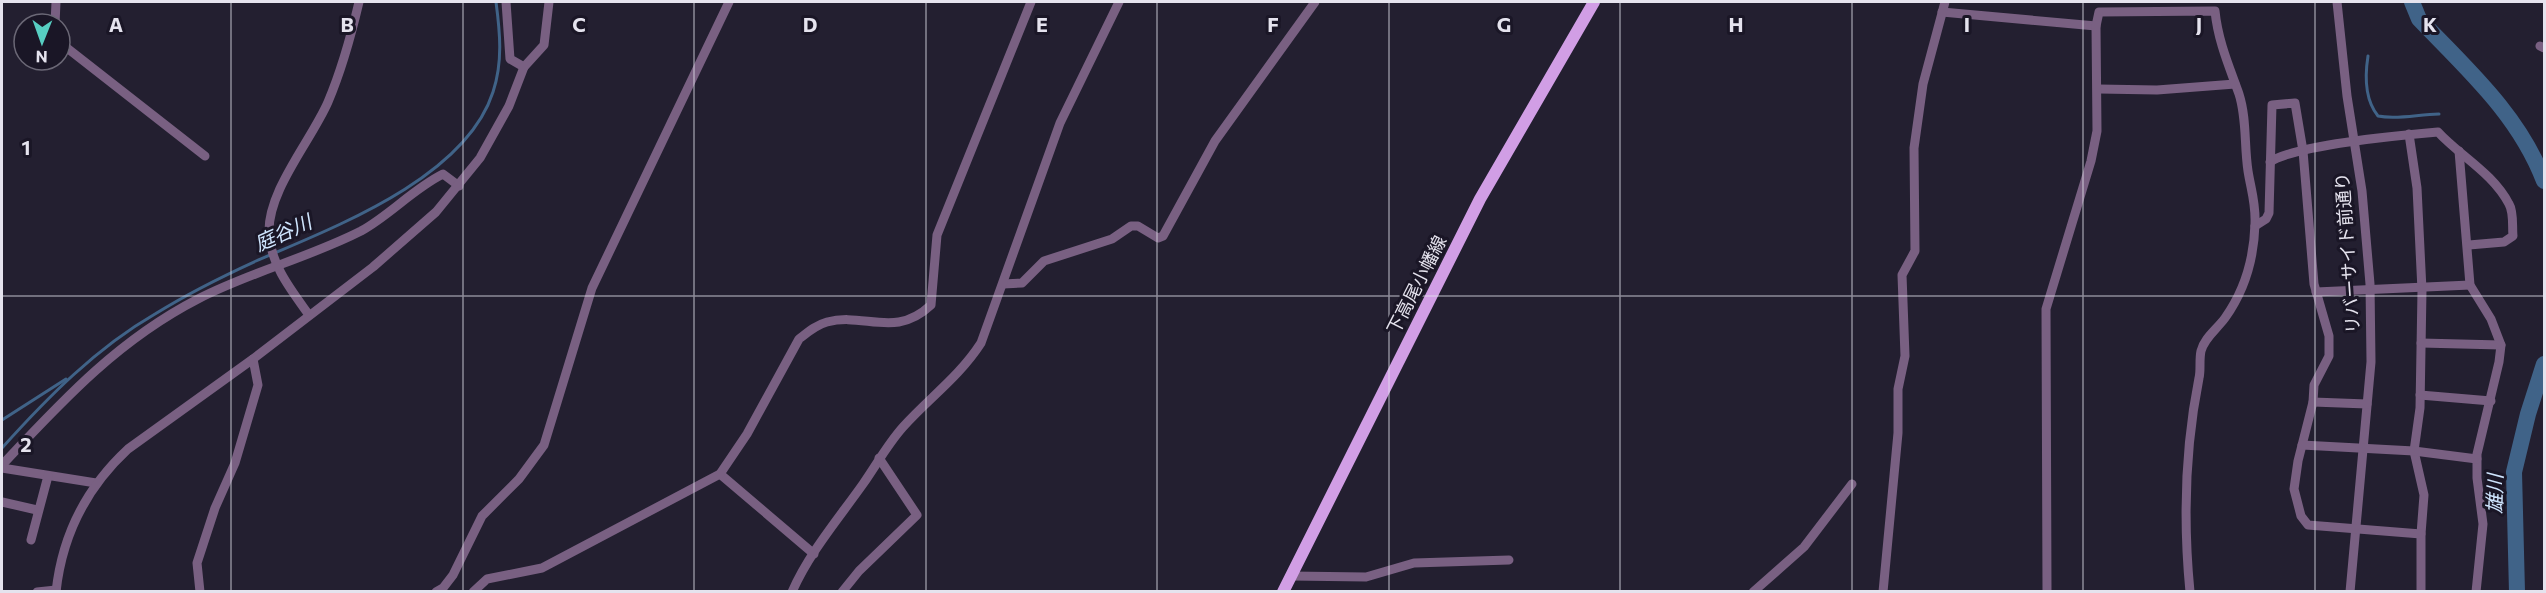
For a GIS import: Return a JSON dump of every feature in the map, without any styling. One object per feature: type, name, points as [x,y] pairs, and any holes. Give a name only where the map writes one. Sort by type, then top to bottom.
[{"type":"main road","name":"下高尾小幡線","points":[[1283,591],[1480,199],[1594,2]]},
{"type":"street","points":[[309,315],[275,263],[271,249],[270,222],[276,202],[327,103],[350,42],[359,2]]},
{"type":"street","points":[[506,2],[510,59],[524,67]]},
{"type":"street","points":[[37,591],[56,590],[70,532],[96,483],[128,449],[253,359],[388,255],[436,212],[459,186],[495,133],[524,67],[544,45],[549,2]]},
{"type":"street","points":[[436,591],[443,588],[453,575],[482,516],[519,479],[544,445],[592,288],[729,2]]},
{"type":"street","points":[[473,591],[486,579],[542,568],[720,474],[747,434],[799,339],[812,329],[830,321],[897,322],[912,318],[931,305],[937,236],[1031,2]]},
{"type":"street","points":[[792,591],[814,554],[872,472],[879,458],[905,425],[968,363],[981,343],[1060,123],[1119,2]]},
{"type":"street","points":[[1003,284],[1022,283],[1044,261],[1112,239],[1131,226],[1138,226],[1158,238],[1163,236],[1215,141],[1315,2]]},
{"type":"street","points":[[1883,591],[1897,444],[1898,389],[1905,356],[1902,275],[1915,251],[1914,148],[1923,84],[1945,2]]},
{"type":"street","name":"リバーサイド前通り","points":[[2337,2],[2355,142],[2370,291],[2371,362],[2350,591]]},
{"type":"street","points":[[2047,591],[2046,309],[2091,160],[2097,131],[2099,89],[2096,26],[2099,12],[2215,11],[2217,31],[2235,84],[2246,128],[2248,171],[2254,194],[2255,226],[2249,269],[2241,294],[2201,351],[2200,376],[2193,402],[2189,438],[2184,534],[2190,591]]},
{"type":"street","points":[[1942,12],[2096,26]]},
{"type":"street","points":[[72,52],[205,156]]},
{"type":"street","points":[[2099,89],[2157,90],[2235,84]]},
{"type":"street","points":[[2255,226],[2266,219],[2269,213],[2272,105],[2297,105],[2316,292],[2329,336],[2329,356],[2314,385],[2313,402],[2294,489],[2301,516],[2307,525],[2421,534]]},
{"type":"street","points":[[2270,162],[2277,157],[2303,151],[2409,134],[2438,132],[2483,171],[2510,205],[2513,236],[2504,242],[2469,244]]},
{"type":"street","points":[[2409,134],[2417,188],[2422,290],[2420,395],[2414,451],[2424,495],[2421,591]]},
{"type":"street","points":[[2459,152],[2469,244],[2470,285],[2491,319],[2500,345],[2491,401],[2477,459],[2476,478],[2483,524],[2476,591]]},
{"type":"street","points":[[96,483],[2,466],[51,411],[95,368],[128,342],[197,299],[275,263],[359,232],[440,176],[446,175],[459,186]]},
{"type":"street","points":[[2316,292],[2422,290],[2470,285]]},
{"type":"street","points":[[2421,343],[2500,345]]},
{"type":"street","points":[[200,591],[196,562],[215,508],[236,463],[258,385],[253,359]]},
{"type":"street","points":[[2420,395],[2491,401]]},
{"type":"street","points":[[2313,402],[2367,404]]},
{"type":"street","points":[[2302,445],[2414,451],[2477,459]]},
{"type":"street","points":[[842,591],[916,515],[879,458]]},
{"type":"street","points":[[720,474],[814,554]]},
{"type":"street","points":[[31,540],[37,510],[48,476]]},
{"type":"street","points":[[1752,591],[1804,547],[1852,484]]},
{"type":"street","points":[[2,502],[37,510]]},
{"type":"street","points":[[1291,576],[1366,577],[1414,563],[1509,560]]},
{"type":"waterway","name":"庭谷川","points":[[2,448],[73,375],[133,327],[217,280],[357,216],[392,197],[426,175],[455,150],[478,123],[493,92],[500,47],[496,2]]},
{"type":"waterway","name":"雄川","points":[[2412,2],[2419,19],[2473,75],[2506,114],[2521,135],[2544,181]]},
{"type":"waterway","points":[[2368,56],[2366,71],[2368,95],[2378,116],[2439,114]]},
{"type":"waterway","name":"雄川","points":[[2517,592],[2514,472],[2528,414],[2544,364]]},
{"type":"waterway","points":[[2,420],[66,379]]}]
